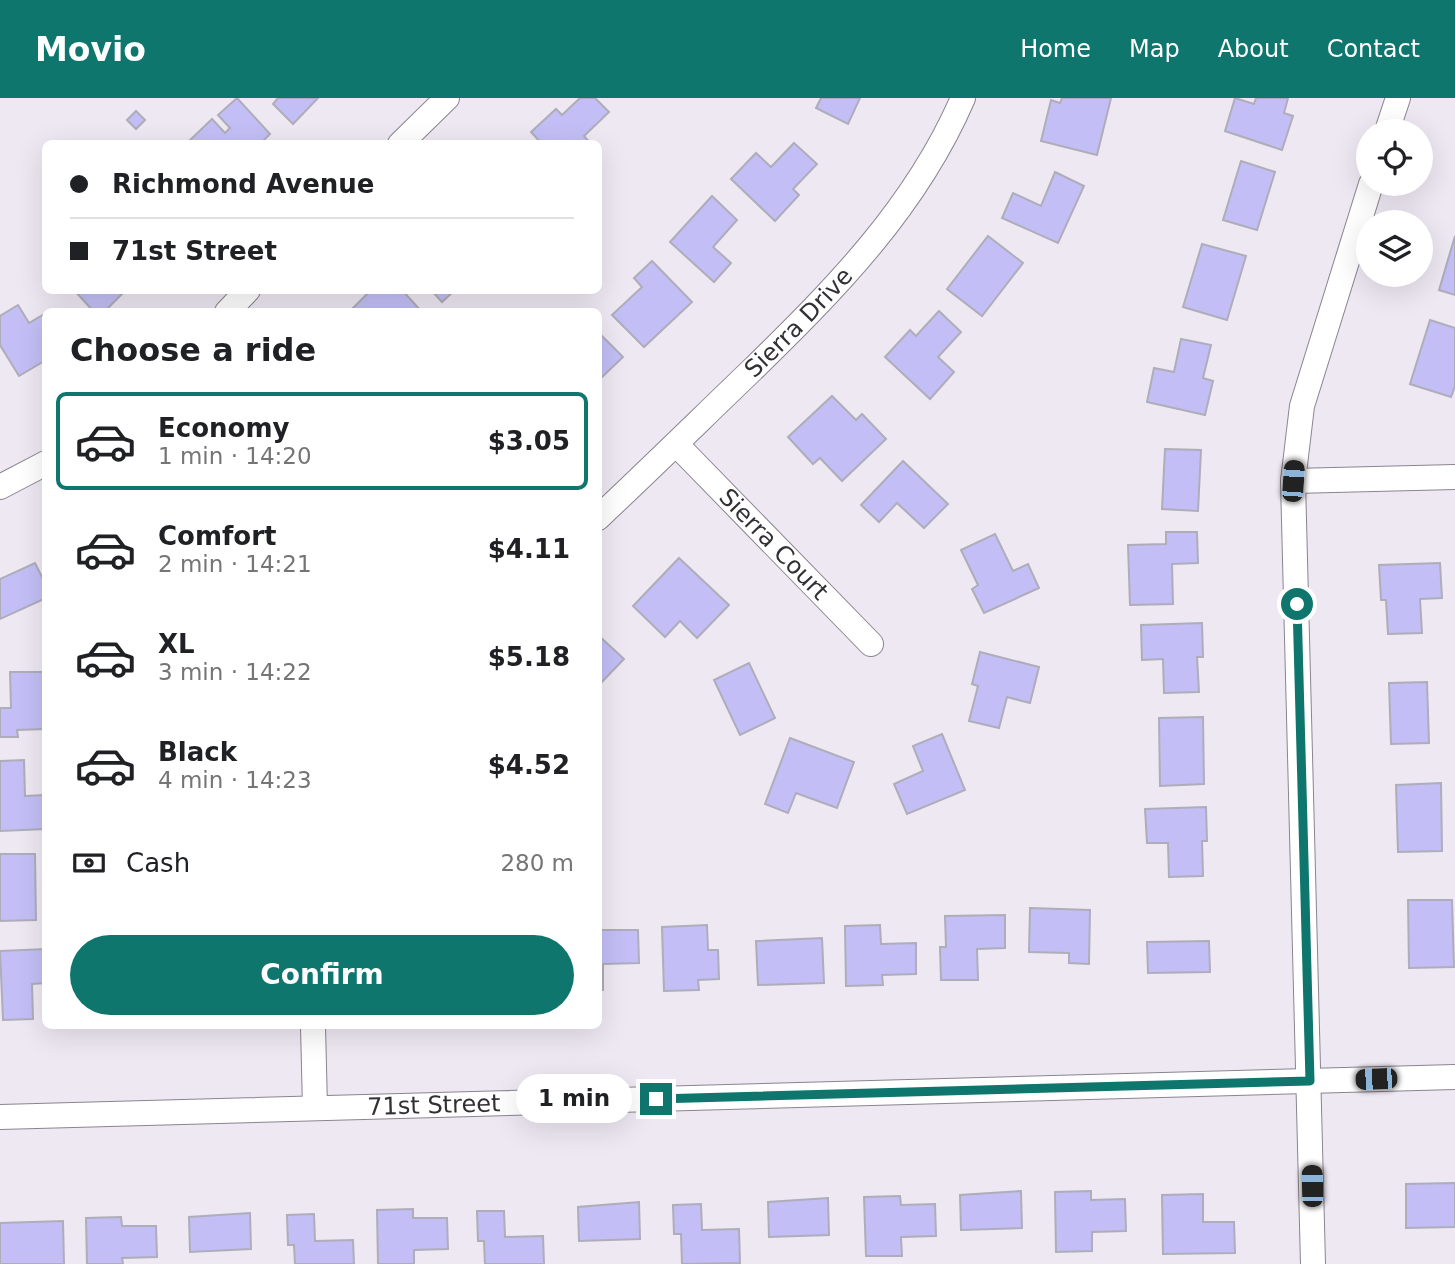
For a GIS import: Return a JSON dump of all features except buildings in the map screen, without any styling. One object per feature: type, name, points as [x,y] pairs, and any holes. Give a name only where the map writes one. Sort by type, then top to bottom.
[{"type":"street","points":[[404,140],[447,98]]},
{"type":"street","name":"Sierra Drive","points":[[602,514],[834,290],[872,247],[914,189],[963,98]]},
{"type":"street","points":[[1391,119],[1398,98]]},
{"type":"street","points":[[1313,1264],[1293,481],[1302,406],[1367,196]]},
{"type":"street","points":[[231,308],[244,294]]},
{"type":"street","name":"Sierra Court","points":[[676,444],[872,644]]},
{"type":"street","points":[[0,487],[42,465]]},
{"type":"street","points":[[1293,481],[1455,477]]},
{"type":"street","points":[[313,1029],[315,1108]]},
{"type":"street","name":"71st Street","points":[[0,1117],[1455,1077]]},
{"type":"route","points":[[656,1099],[1310,1081],[1297,604]]}]
